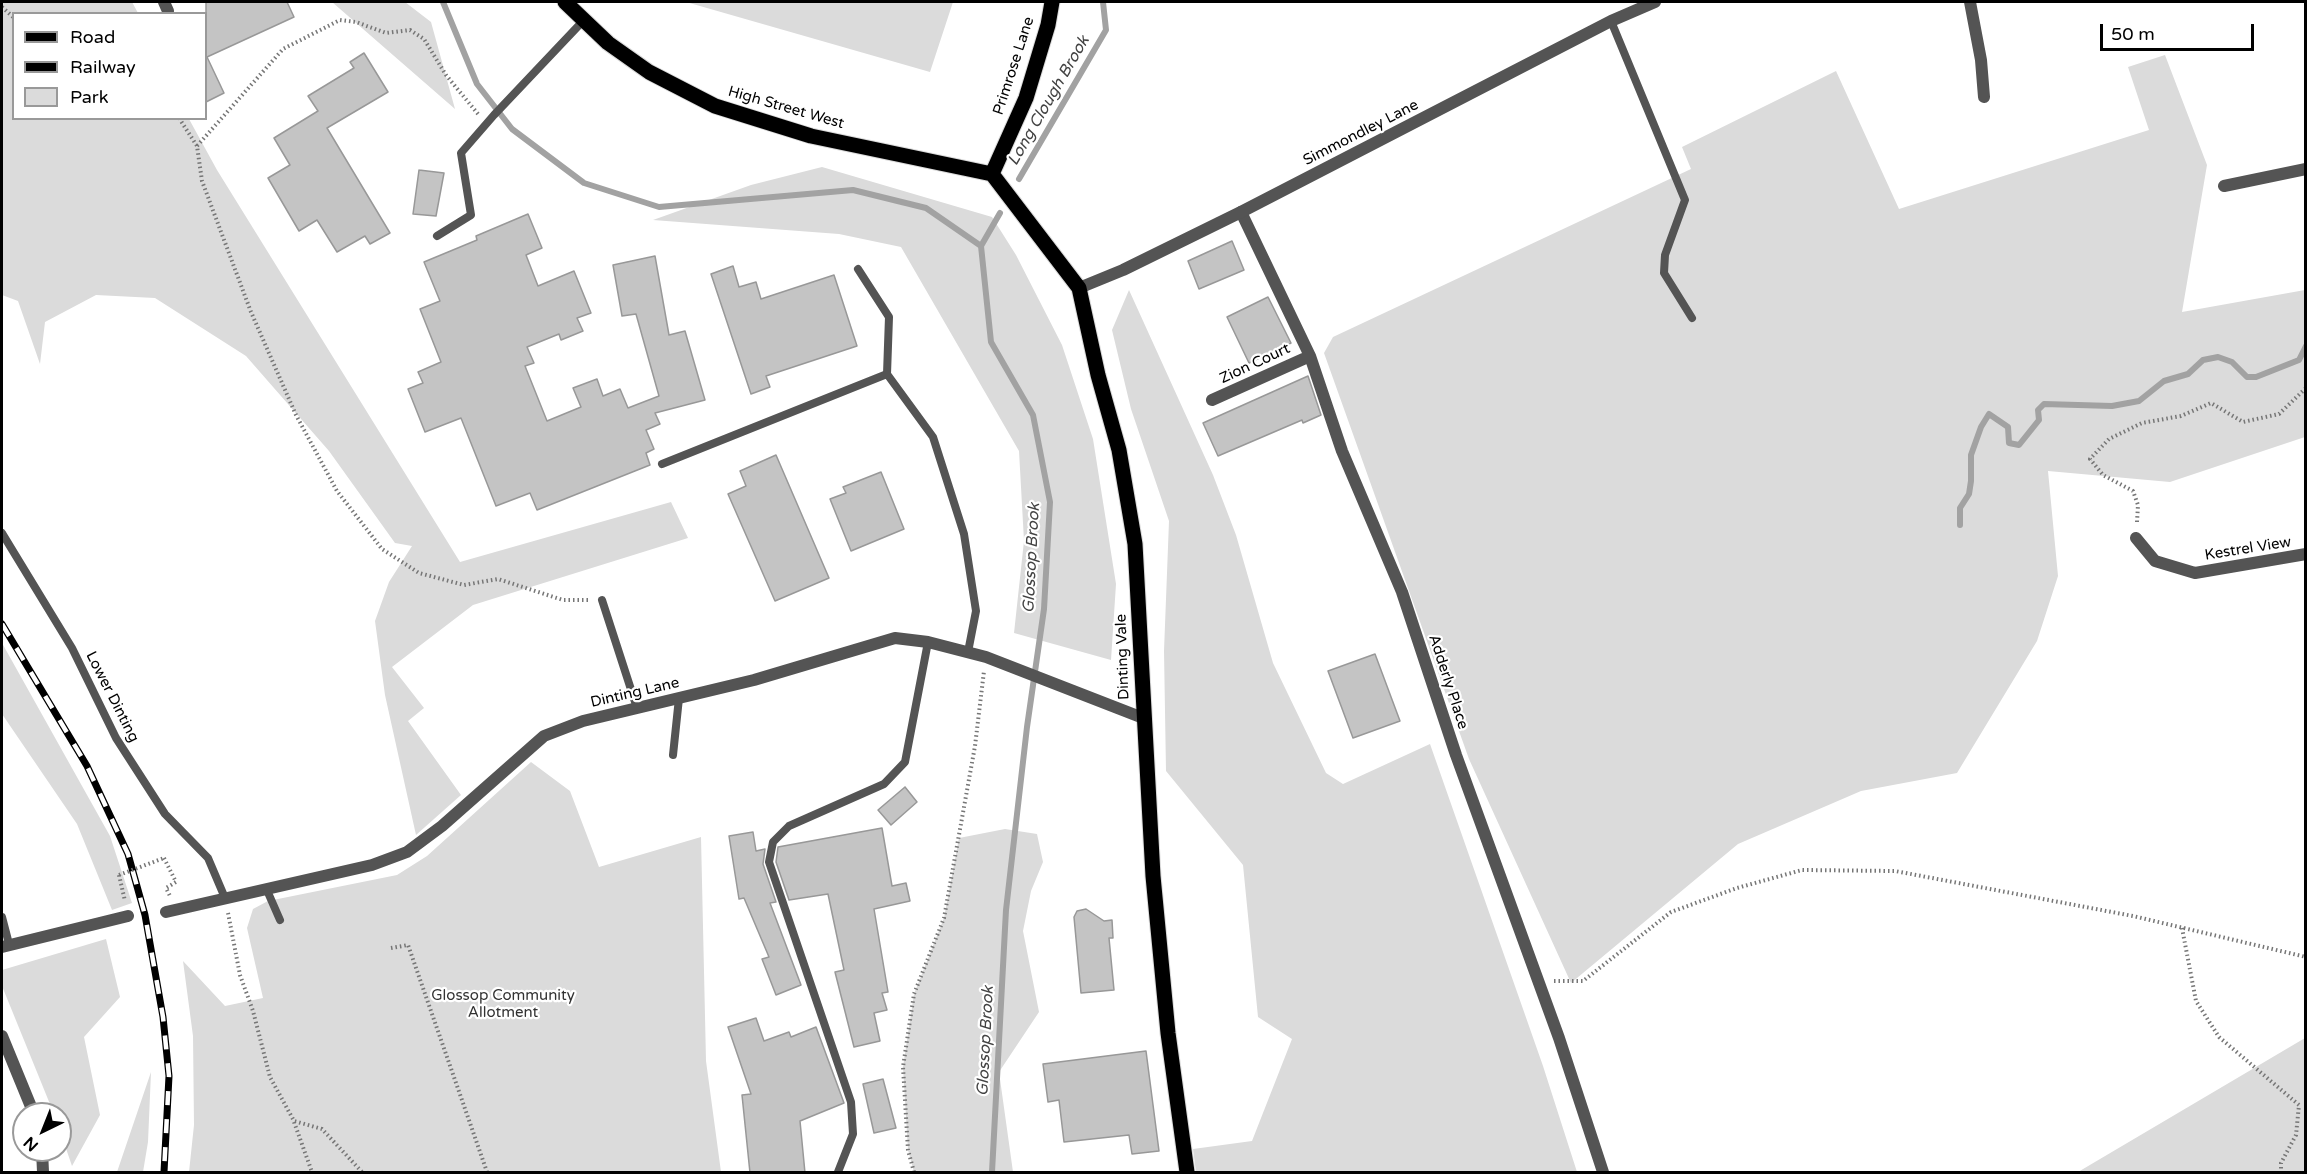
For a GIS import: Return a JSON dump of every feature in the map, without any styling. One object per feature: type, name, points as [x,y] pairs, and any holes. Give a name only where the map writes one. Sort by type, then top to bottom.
[{"type":"main road","name":"High Street West","points":[[565,2],[583,21],[649,72],[689,94],[736,114],[812,136],[992,174]]},
{"type":"main road","name":"Primrose Lane","points":[[992,174],[1026,98],[1048,25],[1052,2]]},
{"type":"main road","name":"Dinting Vale","points":[[992,174],[1078,288],[1098,375],[1119,450],[1136,544],[1143,718],[1160,962],[1187,1173]]},
{"type":"street","name":"Simmondley Lane","points":[[1078,288],[1123,270],[1241,212],[1611,21],[1655,2]]},
{"type":"street","points":[[1970,2],[1981,60],[1984,97]]},
{"type":"street","points":[[2224,186],[2306,169]]},
{"type":"street","name":"Adderly Place","points":[[1241,212],[1310,356],[1342,451],[1402,592],[1456,754],[1538,981],[1603,1173]]},
{"type":"street","name":"Zion Court","points":[[1212,400],[1310,356]]},
{"type":"street","name":"Kestrel View","points":[[2136,538],[2155,561],[2195,573],[2306,554]]},
{"type":"street","name":"Dinting Lane","points":[[166,912],[372,865],[408,852],[442,826],[544,736],[583,721],[754,680],[895,638],[928,642],[986,657],[1143,718]]},
{"type":"street","points":[[5,945],[128,916]]},
{"type":"street","points":[[2,1036],[29,1102]]},
{"type":"lane","points":[[437,236],[471,215],[461,153],[583,21]]},
{"type":"lane","points":[[1611,21],[1685,200],[1665,255],[1664,273],[1692,318]]},
{"type":"lane","points":[[858,269],[889,317],[887,374],[933,437],[964,534],[976,611],[968,652]]},
{"type":"lane","points":[[662,464],[887,374]]},
{"type":"lane","name":"Lower Dinting","points":[[2,533],[72,648],[116,738],[165,814],[208,858],[225,898]]},
{"type":"lane","points":[[602,600],[637,708]]},
{"type":"lane","points":[[838,1173],[854,1134],[851,1102],[769,862],[773,842],[789,826],[884,784],[905,762],[928,642]]},
{"type":"lane","points":[[673,755],[679,698]]},
{"type":"lane","points":[[266,888],[280,920]]},
{"type":"lane","points":[[2,917],[5,945]]},
{"type":"path","points":[[197,146],[283,49],[340,20],[356,22],[386,33],[410,30],[424,39],[446,75],[487,124]]},
{"type":"path","points":[[180,120],[197,146],[202,181],[215,220],[296,415],[337,491],[382,549],[419,573],[464,585],[498,579],[563,600],[602,600]]},
{"type":"path","points":[[2136,538],[2138,505],[2133,491],[2103,475],[2090,459],[2109,439],[2142,423],[2181,416],[2211,403],[2243,422],[2279,414],[2306,388]]},
{"type":"path","points":[[914,1173],[908,1150],[903,1067],[914,994],[944,918],[975,746],[986,657]]},
{"type":"path","points":[[124,900],[119,875],[164,858],[176,882],[166,888]]},
{"type":"path","points":[[1538,981],[1583,981],[1671,912],[1737,888],[1802,870],[1895,871],[2182,928],[2306,957]]},
{"type":"path","points":[[225,898],[240,975],[253,1011],[270,1077],[294,1121],[312,1173]]},
{"type":"path","points":[[2182,928],[2196,1001],[2219,1036],[2299,1105],[2296,1135],[2281,1163],[2281,1173]]},
{"type":"path","points":[[391,948],[408,945],[487,1173]]},
{"type":"path","points":[[294,1121],[322,1129],[341,1146],[362,1173]]},
{"type":"green space","points":[[2,2],[132,2],[137,12],[12,12],[12,120],[190,120],[217,170],[460,562],[671,502],[688,538],[473,605],[392,667],[424,708],[408,721],[461,795],[416,835],[385,695],[375,621],[389,582],[412,546],[395,543],[329,451],[246,356],[155,298],[96,295],[45,322],[40,364],[18,301],[2,295]]},
{"type":"green space","points":[[332,2],[405,2],[431,22],[455,109]]},
{"type":"green space","points":[[686,2],[953,2],[930,72]]},
{"type":"green space","points":[[2165,55],[2207,165],[2182,312],[2305,290],[2305,437],[2170,482],[2048,471],[2058,576],[2037,641],[1957,773],[1861,791],[1738,844],[1571,983],[1469,759],[1324,353],[1333,337],[1691,169],[1682,147],[1836,71],[1899,209],[2149,130],[2128,67]]},
{"type":"green space","points":[[822,167],[992,217],[1016,255],[1062,345],[1093,439],[1116,584],[1111,660],[1014,633],[1024,541],[1019,451],[901,247],[839,234],[653,220],[751,185]]},
{"type":"green space","points":[[1129,290],[1213,475],[1236,535],[1273,663],[1326,773],[1343,784],[1430,744],[1543,1066],[1577,1172],[1196,1172],[1193,1149],[1252,1141],[1292,1039],[1258,1017],[1243,865],[1166,771],[1164,651],[1169,521],[1131,409],[1112,330]]},
{"type":"green space","points":[[2,643],[110,836],[132,903],[112,910],[77,824],[2,714]]},
{"type":"green space","name":"Glossop Community Allotment","points":[[531,762],[570,791],[599,867],[701,837],[706,1061],[721,1172],[189,1172],[194,1125],[193,1036],[183,961],[225,1006],[263,998],[247,928],[253,909],[268,901],[397,875],[427,856]]},
{"type":"green space","points":[[1005,829],[1037,834],[1043,862],[1031,891],[1023,931],[1039,1012],[999,1072],[1013,1172],[914,1172],[908,1150],[903,1067],[914,994],[944,918],[959,838]]},
{"type":"green space","points":[[106,939],[120,997],[84,1037],[100,1115],[72,1166],[72,1102],[49,1102],[2,986],[2,970]]},
{"type":"green space","points":[[2305,1038],[2305,1172],[2078,1172]]},
{"type":"green space","points":[[151,1072],[148,1142],[143,1172],[117,1172]]},
{"type":"building","points":[[206,2],[287,2],[294,17],[207,57]]},
{"type":"building","points":[[364,53],[388,92],[327,128],[390,233],[370,244],[365,236],[337,252],[317,220],[299,231],[268,178],[290,165],[274,138],[318,111],[308,96],[354,68],[350,62]]},
{"type":"building","points":[[207,57],[224,93],[207,102]]},
{"type":"building","points":[[419,170],[444,173],[436,216],[413,214]]},
{"type":"building","points":[[528,214],[542,248],[526,255],[538,286],[574,271],[591,313],[577,318],[583,331],[561,340],[559,334],[527,347],[534,363],[525,366],[547,421],[581,407],[573,388],[597,379],[603,396],[620,389],[628,408],[659,396],[636,314],[622,316],[613,265],[655,256],[669,335],[685,331],[705,400],[655,413],[660,424],[646,430],[654,449],[646,453],[650,465],[537,510],[530,493],[496,506],[461,418],[425,432],[408,389],[423,383],[418,372],[441,362],[420,309],[440,301],[424,262],[477,240],[476,236]]},
{"type":"building","points":[[1232,241],[1244,270],[1199,289],[1188,261]]},
{"type":"building","points":[[733,266],[739,287],[756,282],[761,299],[834,275],[857,346],[766,376],[770,387],[751,394],[711,274]]},
{"type":"building","points":[[1268,297],[1291,343],[1249,363],[1227,317]]},
{"type":"building","points":[[1308,376],[1321,415],[1303,423],[1302,420],[1218,456],[1203,423]]},
{"type":"building","points":[[776,455],[829,578],[775,601],[728,494],[746,486],[740,471]]},
{"type":"building","points":[[881,472],[904,529],[851,551],[830,499],[846,493],[843,487]]},
{"type":"building","points":[[1375,654],[1400,721],[1353,738],[1328,671]]},
{"type":"building","points":[[905,787],[917,802],[891,825],[878,810]]},
{"type":"building","points":[[882,828],[892,886],[906,883],[910,901],[874,909],[888,992],[882,993],[887,1010],[874,1013],[880,1041],[854,1047],[835,972],[844,970],[828,894],[789,900],[776,862],[778,847]]},
{"type":"building","points":[[753,832],[756,851],[765,849],[763,864],[776,902],[770,903],[801,985],[776,995],[762,959],[769,957],[744,898],[739,899],[729,836]]},
{"type":"building","points":[[1086,909],[1104,921],[1112,920],[1113,938],[1109,938],[1114,990],[1081,993],[1074,917],[1077,911]]},
{"type":"building","points":[[756,1018],[764,1041],[789,1032],[791,1037],[816,1027],[844,1103],[800,1121],[805,1173],[750,1173],[742,1095],[751,1094],[728,1027]]},
{"type":"building","points":[[1146,1051],[1159,1151],[1132,1154],[1129,1135],[1064,1142],[1059,1100],[1048,1102],[1043,1064]]},
{"type":"building","points":[[883,1079],[896,1128],[874,1133],[863,1084]]},
{"type":"waterway","name":"Glossop Brook","points":[[443,2],[477,84],[512,129],[584,183],[659,207],[853,190],[926,208],[981,246],[991,342],[1033,415],[1050,502],[1044,609],[1027,727],[1006,910],[992,1172]]},
{"type":"waterway","name":"Long Clough Brook","points":[[1019,179],[1106,30],[1103,2]]},
{"type":"waterway","name":"Long Clough Brook","points":[[981,246],[1000,213]]},
{"type":"waterway","points":[[1960,525],[1960,508],[1969,494],[1971,455],[1981,427],[1989,414],[2008,427],[2009,443],[2019,445],[2039,420],[2038,410],[2044,404],[2112,406],[2139,401],[2164,381],[2188,374],[2203,360],[2218,357],[2232,362],[2247,377],[2256,377],[2299,360],[2306,346]]},
{"type":"railway","points":[[2,624],[87,766],[128,854],[145,915],[163,1017],[169,1076],[164,1172]]}]
